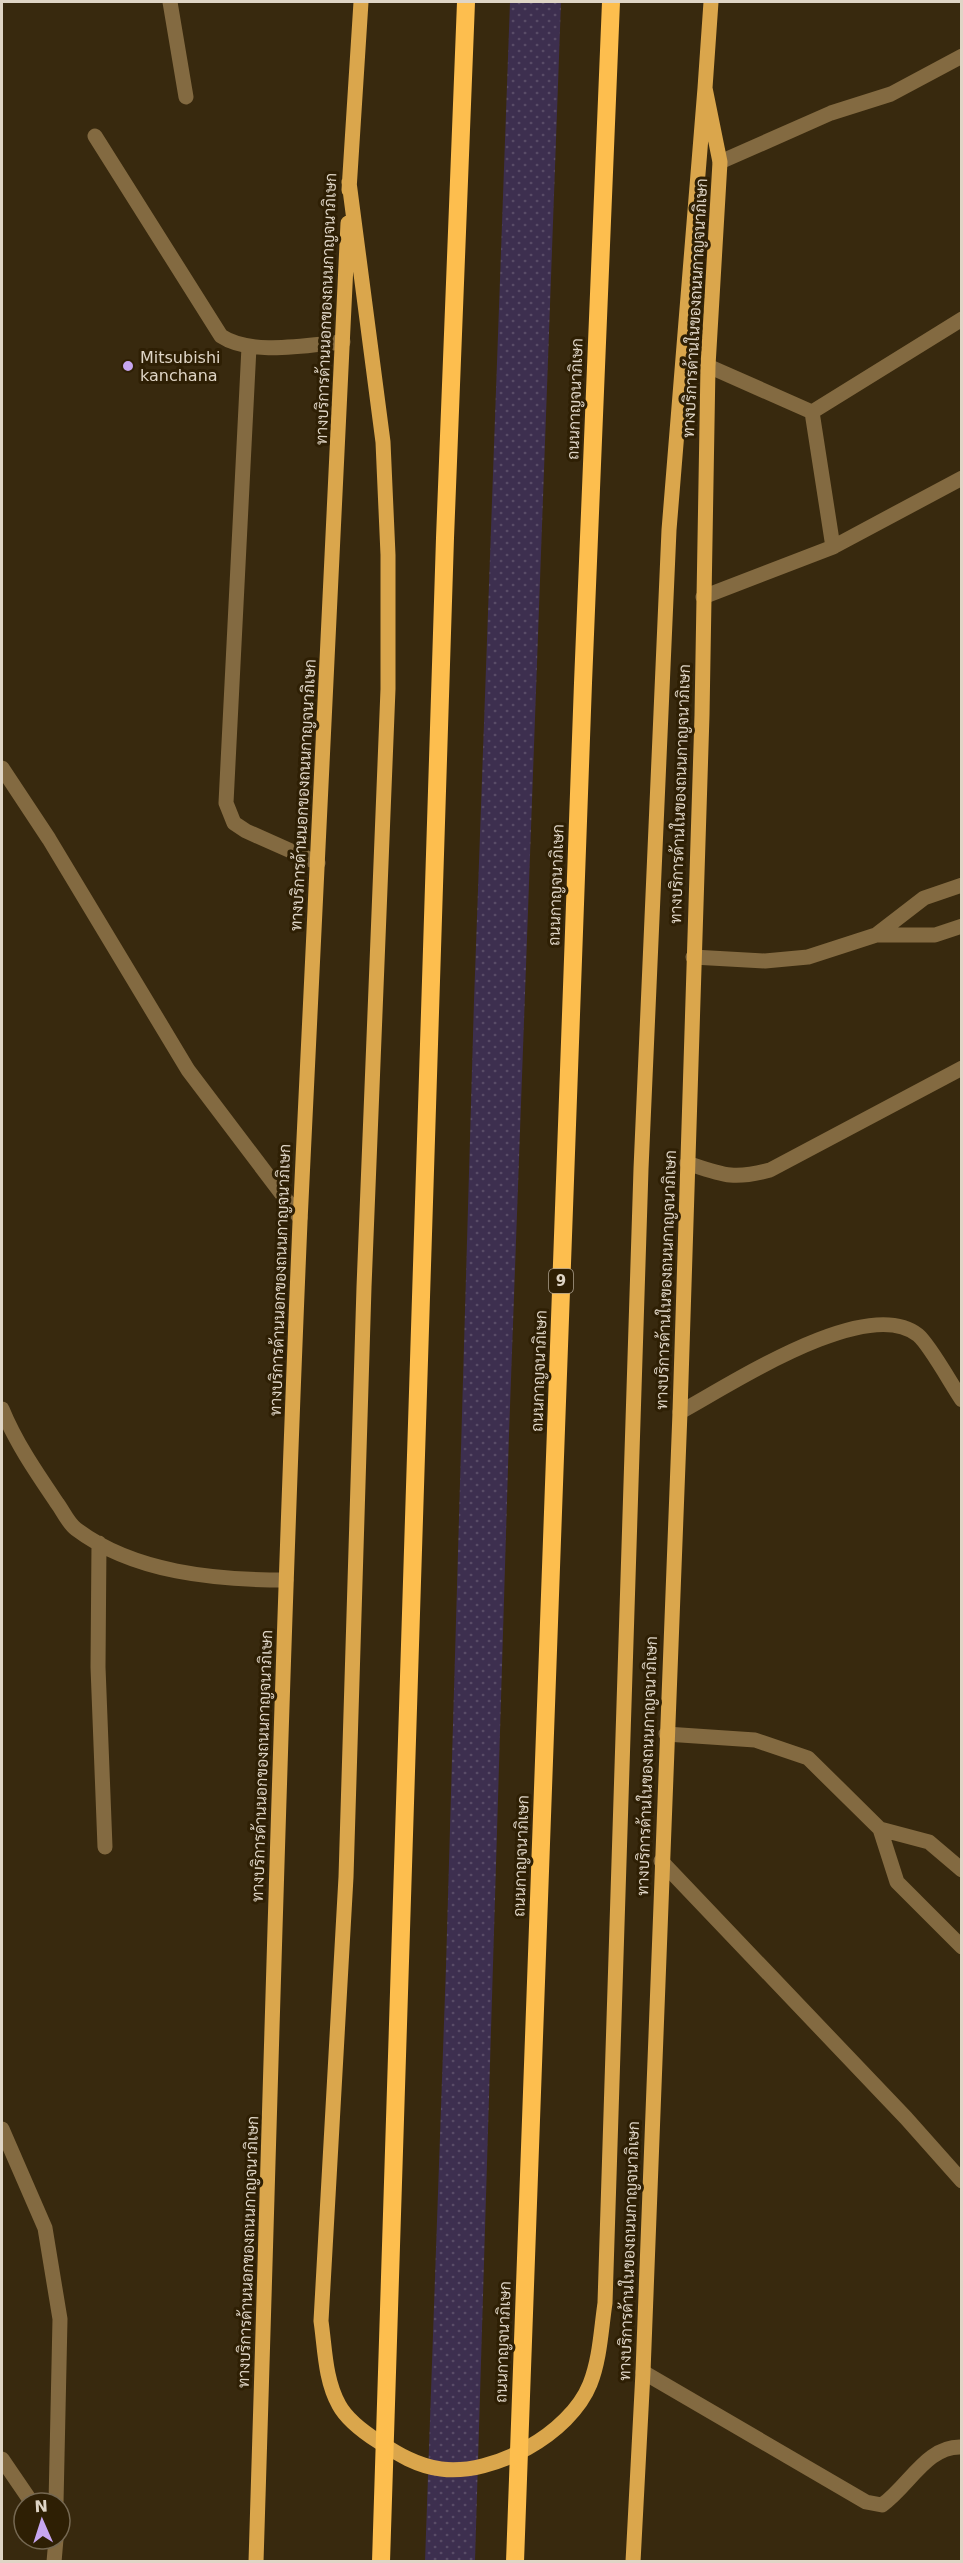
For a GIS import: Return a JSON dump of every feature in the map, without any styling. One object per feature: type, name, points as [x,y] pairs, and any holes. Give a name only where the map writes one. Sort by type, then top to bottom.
[{"type":"highway","points":[[381,2562],[445,550],[466,2]]},
{"type":"highway","name":"ถนนกาญจนาภิเษก","points":[[515,2562],[583,683],[611,2]]},
{"type":"main road","name":"ทางบริการด้านนอกของถนนกาญจนาภิเษก","points":[[256,2562],[286,1580],[300,1218],[349,182],[361,2]]},
{"type":"main road","name":"ทางบริการด้านในของถนนกาญจนาภิเษก","points":[[633,2562],[643,2372],[680,1412],[708,366],[720,162],[705,88],[711,2]]},
{"type":"main road","points":[[349,182],[382,442],[388,555],[388,689],[364,1287],[346,1878],[321,2321],[329,2382],[340,2407],[365,2433],[409,2461],[440,2469],[468,2469],[508,2458],[546,2436],[576,2408],[590,2385],[597,2358],[605,2304],[641,1168],[669,530],[705,88]]},
{"type":"street","points":[[170,2],[186,97]]},
{"type":"street","points":[[720,162],[831,113],[891,94],[962,56]]},
{"type":"street","points":[[95,136],[221,336],[234,345],[249,347],[343,342]]},
{"type":"street","points":[[812,412],[962,320]]},
{"type":"street","points":[[249,347],[226,803],[234,823],[246,831],[318,863]]},
{"type":"street","points":[[708,366],[812,412]]},
{"type":"street","points":[[812,412],[833,548]]},
{"type":"street","points":[[703,597],[833,548],[962,478]]},
{"type":"street","points":[[2,768],[50,839],[188,1070],[300,1218]]},
{"type":"street","points":[[876,935],[924,898],[962,885]]},
{"type":"street","points":[[693,957],[765,960],[808,957],[876,935],[935,935],[962,926]]},
{"type":"street","points":[[687,1162],[729,1177],[770,1170],[962,1068]]},
{"type":"street","points":[[680,1412],[808,1343],[854,1327],[893,1323],[918,1335],[962,1400]]},
{"type":"street","points":[[2,1409],[14,1440],[74,1527],[99,1543],[128,1558],[184,1572],[244,1580],[286,1580]]},
{"type":"street","points":[[99,1543],[98,1667],[105,1847]]},
{"type":"street","points":[[666,1734],[755,1740],[808,1758],[880,1829],[897,1882],[962,1947]]},
{"type":"street","points":[[880,1829],[929,1842],[962,1870]]},
{"type":"street","points":[[661,1861],[906,2118],[962,2181]]},
{"type":"street","points":[[2,2129],[45,2228],[60,2319],[56,2491]]},
{"type":"street","points":[[643,2372],[866,2502],[882,2505],[898,2494],[928,2459],[948,2446],[962,2447]]},
{"type":"street","points":[[2,2459],[24,2491]]},
{"type":"shaded area","points":[[510,2],[561,2],[509,1434],[475,2561],[425,2562],[446,1966],[474,1001]]},
{"type":"place","name":"Mitsubishi kanchana","points":[[128,366]]}]
